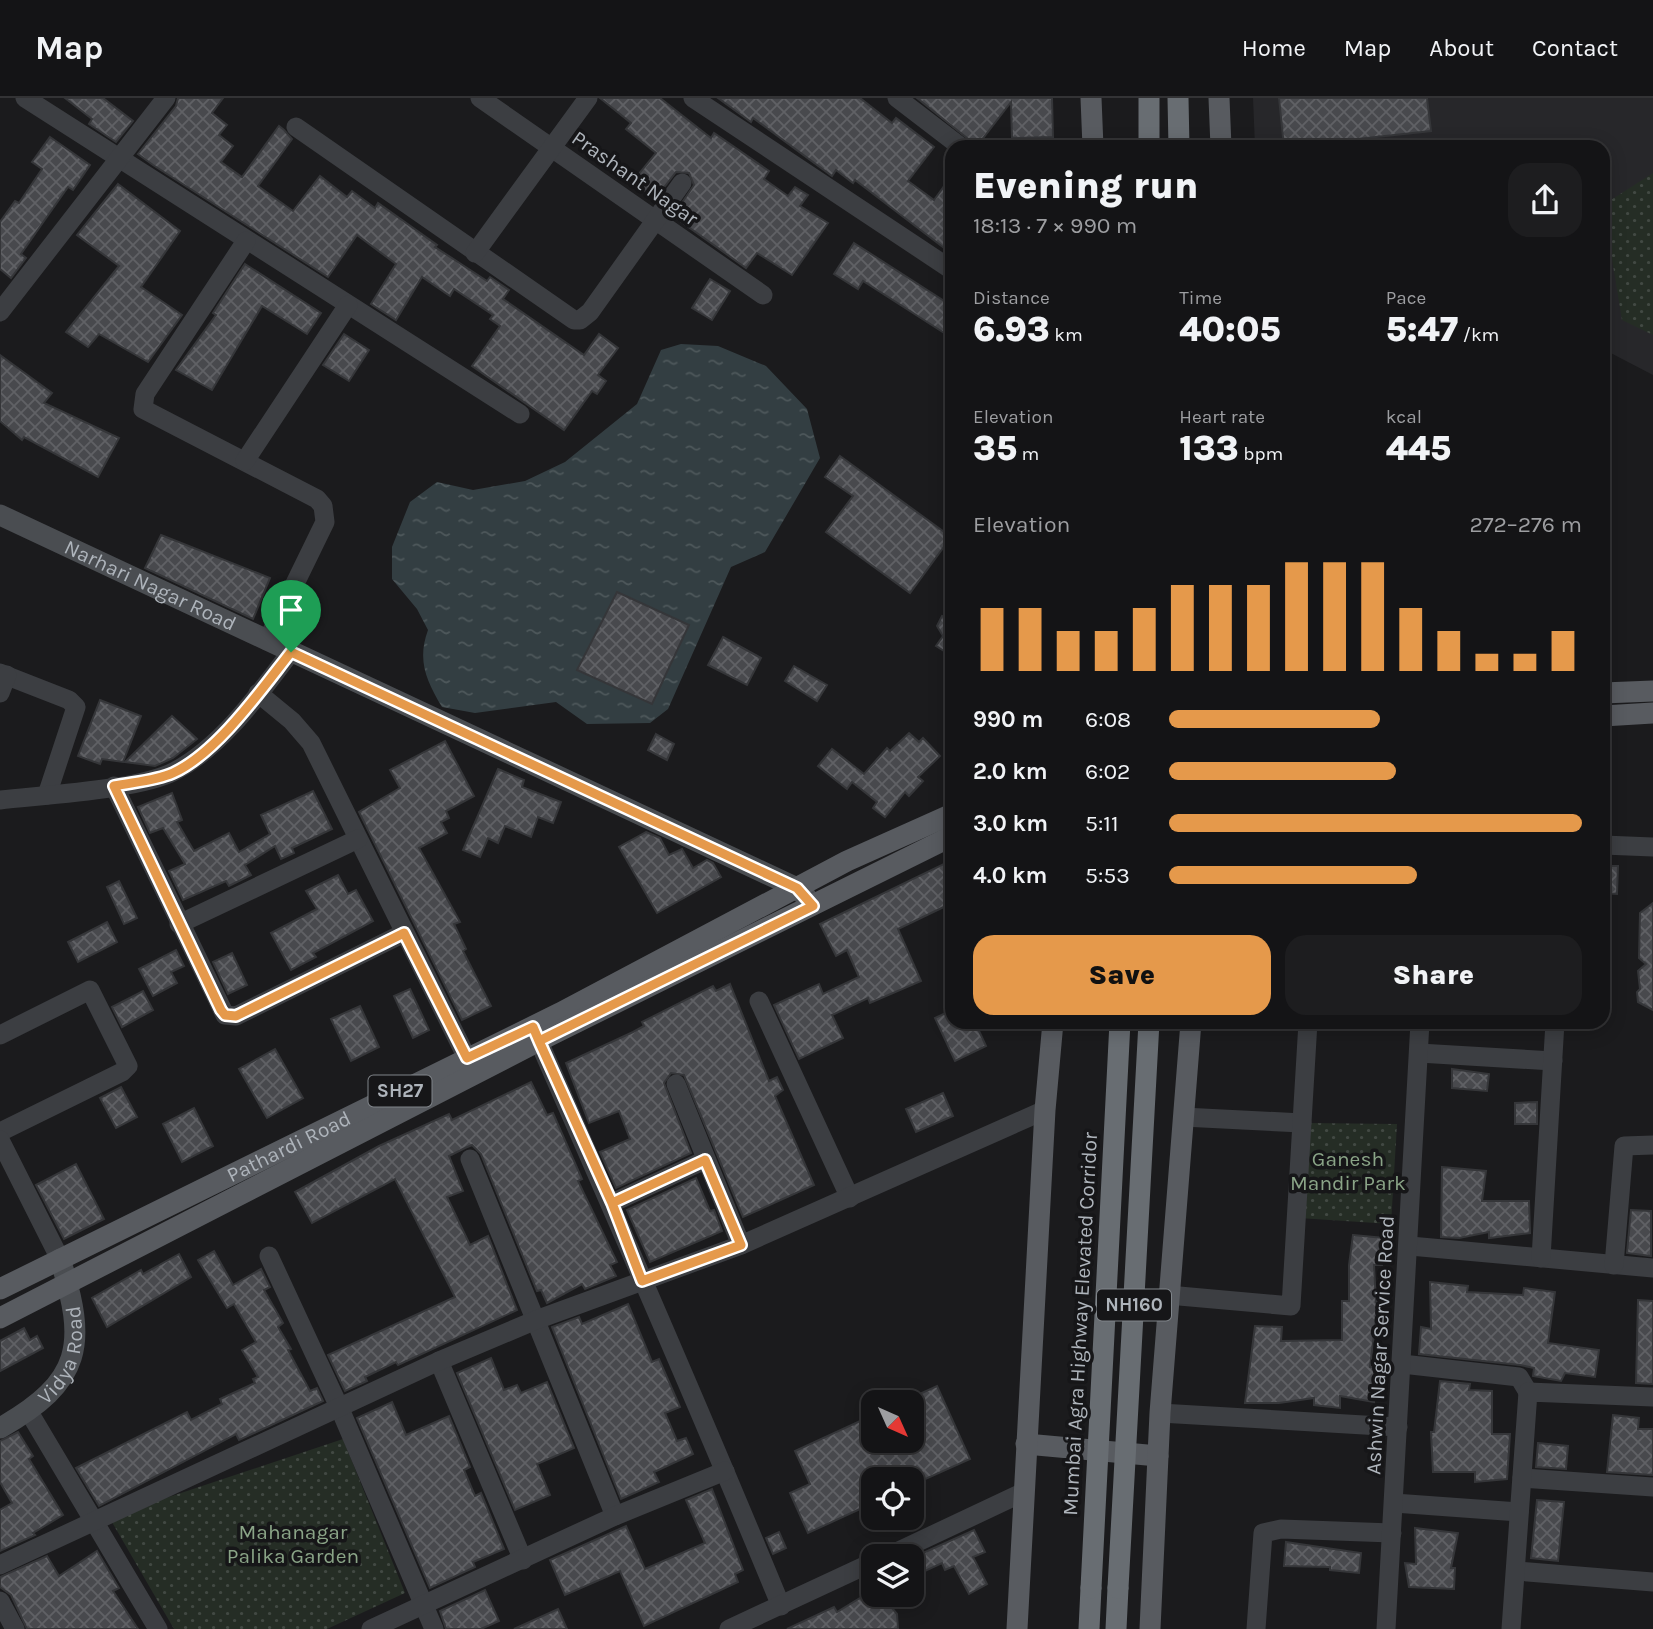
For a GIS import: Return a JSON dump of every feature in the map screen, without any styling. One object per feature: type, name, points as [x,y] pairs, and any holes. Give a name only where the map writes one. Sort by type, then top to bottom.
[{"type":"highway","points":[[1149,98],[1149,140]]},
{"type":"highway","points":[[1178,98],[1178,140]]},
{"type":"highway","name":"Mumbai Agra Highway Elevated Corridor","points":[[1088,1629],[1120,1029]]},
{"type":"highway","name":"NH160","points":[[1116,1629],[1149,1029]]},
{"type":"main road","points":[[1091,98],[1094,140]]},
{"type":"main road","points":[[1219,98],[1221,140]]},
{"type":"main road","points":[[1610,693],[1653,691]]},
{"type":"main road","points":[[1610,716],[1653,713]]},
{"type":"main road","name":"Pathardi Road","points":[[0,1289],[467,1058],[536,1034],[847,861],[945,817]]},
{"type":"main road","points":[[0,1318],[536,1034],[813,906],[945,840]]},
{"type":"main road","points":[[1017,1629],[1045,1110],[1052,1029]]},
{"type":"main road","points":[[1150,1629],[1160,1413],[1190,1029]]},
{"type":"main road","points":[[1026,1444],[1158,1456]]},
{"type":"street","points":[[25,98],[246,242],[520,414]]},
{"type":"street","points":[[0,312],[166,98]]},
{"type":"street","name":"Prashant Nagar","points":[[480,98],[763,295]]},
{"type":"street","points":[[475,253],[588,98]]},
{"type":"street","points":[[897,98],[952,140]]},
{"type":"street","points":[[706,102],[945,265]]},
{"type":"street","points":[[296,127],[574,320],[580,320],[590,312],[682,183]]},
{"type":"street","points":[[246,242],[145,394],[144,409],[317,499],[325,514],[325,522],[267,641]]},
{"type":"street","points":[[245,461],[348,306]]},
{"type":"street","name":"Narhari Nagar Road","points":[[0,515],[797,888]]},
{"type":"street","points":[[0,800],[114,786],[173,773],[192,761],[258,692],[291,652]]},
{"type":"street","points":[[2,680],[69,700],[76,707],[47,794]]},
{"type":"street","points":[[258,692],[292,721],[311,743],[467,1058]]},
{"type":"street","points":[[114,786],[221,1010],[230,1017],[404,933]]},
{"type":"street","points":[[179,924],[358,839]]},
{"type":"street","points":[[1610,845],[1653,848]]},
{"type":"street","points":[[797,888],[813,906]]},
{"type":"street","points":[[0,1035],[90,990],[128,1066],[122,1072],[0,1132]]},
{"type":"street","points":[[759,1001],[850,1198]]},
{"type":"street","points":[[1168,1295],[1291,1306],[1308,1029]]},
{"type":"street","name":"Ashwin Nagar Service Road","points":[[1386,1629],[1410,1246],[1420,1029]]},
{"type":"street","points":[[1541,1258],[1555,1029]]},
{"type":"street","points":[[536,1034],[612,1203],[642,1281],[781,1606]]},
{"type":"street","points":[[1419,1053],[1553,1061]]},
{"type":"street","points":[[676,1084],[741,1245]]},
{"type":"street","points":[[0,1565],[92,1520],[109,1517],[439,1361],[536,1320],[741,1245],[1045,1110]]},
{"type":"street","points":[[1183,1117],[1302,1123]]},
{"type":"street","points":[[0,1140],[60,1259]]},
{"type":"street","points":[[1614,1265],[1624,1146],[1653,1145]]},
{"type":"street","points":[[470,1159],[615,1516]]},
{"type":"street","points":[[612,1203],[705,1160]]},
{"type":"street","points":[[1410,1246],[1653,1268]]},
{"type":"street","points":[[270,1256],[340,1409],[434,1629]]},
{"type":"street","name":"Vidya Road","points":[[0,1428],[29,1412],[52,1389],[74,1353],[76,1321],[60,1259]]},
{"type":"street","points":[[439,1361],[523,1560]]},
{"type":"street","points":[[1402,1364],[1518,1377],[1528,1392],[1511,1629]]},
{"type":"street","points":[[1528,1392],[1653,1398]]},
{"type":"street","points":[[29,1412],[158,1629]]},
{"type":"street","points":[[1160,1413],[1398,1427]]},
{"type":"street","points":[[371,1629],[615,1516],[725,1471]]},
{"type":"street","points":[[1522,1478],[1653,1488]]},
{"type":"street","points":[[914,1544],[1024,1492]]},
{"type":"street","points":[[1394,1503],[1519,1512]]},
{"type":"street","points":[[1255,1629],[1263,1533],[1281,1529],[1392,1533]]},
{"type":"street","points":[[729,1629],[861,1568]]},
{"type":"street","points":[[1516,1571],[1653,1582]]},
{"type":"street","points":[[0,1601],[15,1629]]},
{"type":"shaded area","points":[[1253,98],[1653,98],[1653,375],[1610,353],[1610,140],[1255,140]]},
{"type":"green space","points":[[1653,173],[1653,335],[1622,320],[1610,247],[1610,201]]},
{"type":"green space","name":"Ganesh Mandir Park","points":[[1306,1123],[1397,1124],[1391,1224],[1299,1218]]},
{"type":"green space","name":"Mahanagar Palika Garden","points":[[343,1439],[405,1593],[327,1629],[174,1629],[109,1517]]},
{"type":"water","points":[[681,344],[718,346],[766,366],[807,409],[820,458],[765,552],[731,567],[668,709],[650,723],[587,724],[556,702],[475,713],[442,707],[432,688],[423,660],[428,630],[417,609],[392,579],[392,547],[410,502],[437,482],[473,490],[525,481],[565,462],[637,404],[661,350]]},
{"type":"building","points":[[65,98],[103,98],[133,121],[116,142],[89,124],[92,119]]},
{"type":"building","points":[[178,98],[223,98],[212,113],[227,125],[219,135],[233,146],[221,162],[242,177],[279,126],[284,130],[292,139],[258,186],[293,211],[320,176],[347,197],[352,191],[375,208],[378,203],[437,245],[435,247],[487,281],[490,277],[509,290],[503,299],[584,355],[599,334],[618,348],[598,375],[606,381],[597,394],[592,391],[564,430],[472,366],[500,326],[490,319],[493,315],[454,289],[450,296],[422,277],[396,320],[371,304],[396,264],[357,235],[328,277],[153,165],[138,154],[176,106]]},
{"type":"building","points":[[600,98],[660,98],[711,138],[714,133],[769,171],[764,179],[788,196],[795,187],[808,195],[800,206],[828,223],[792,275],[757,253],[746,268],[673,216],[694,185],[689,173],[676,172],[655,199],[633,181],[656,153],[626,129],[631,123]]},
{"type":"building","points":[[718,98],[860,98],[892,123],[896,118],[934,147],[908,181],[934,200],[945,185],[945,249],[855,180],[853,183],[836,170],[832,176],[753,118],[751,122]]},
{"type":"building","points":[[917,98],[1052,98],[1053,137],[1012,138],[1011,102],[982,140],[970,140]]},
{"type":"building","points":[[1279,98],[1427,98],[1431,131],[1348,140],[1283,140]]},
{"type":"building","points":[[50,137],[90,165],[73,190],[68,187],[44,221],[21,254],[26,258],[11,278],[0,269],[0,222],[15,201],[19,203],[42,169],[32,162]]},
{"type":"building","points":[[118,184],[180,231],[141,287],[182,315],[148,362],[99,334],[88,347],[66,332],[119,266],[77,235]]},
{"type":"building","points":[[854,243],[945,302],[945,334],[863,281],[858,289],[834,274]]},
{"type":"building","points":[[245,264],[321,313],[307,334],[262,306],[212,390],[176,370],[216,315],[213,313]]},
{"type":"building","points":[[710,279],[730,291],[712,320],[692,308]]},
{"type":"building","points":[[344,334],[369,350],[349,381],[323,365]]},
{"type":"building","points":[[0,355],[52,393],[44,403],[119,438],[98,477],[24,437],[22,440],[0,421]]},
{"type":"building","points":[[840,456],[945,533],[945,545],[910,593],[826,532],[853,496],[825,477]]},
{"type":"building","points":[[161,535],[270,578],[253,619],[145,568]]},
{"type":"building","points":[[617,592],[689,625],[652,704],[577,670]]},
{"type":"building","points":[[942,616],[945,618],[945,652],[936,646],[943,636],[937,626]]},
{"type":"building","points":[[723,637],[761,658],[747,685],[708,665]]},
{"type":"building","points":[[794,666],[827,685],[817,701],[785,681]]},
{"type":"building","points":[[100,700],[141,716],[123,762],[102,759],[100,764],[78,756]]},
{"type":"building","points":[[172,716],[197,739],[173,758],[155,766],[125,762]]},
{"type":"building","points":[[909,733],[919,742],[923,738],[940,756],[918,777],[923,781],[909,796],[905,792],[885,817],[873,808],[877,802],[852,782],[847,789],[818,766],[832,749],[864,774],[887,748],[890,751]]},
{"type":"building","points":[[656,734],[674,744],[667,760],[648,750]]},
{"type":"building","points":[[445,741],[474,796],[446,811],[449,818],[441,822],[447,833],[419,848],[460,922],[454,924],[466,949],[463,951],[491,1006],[462,1020],[359,812],[400,788],[390,770]]},
{"type":"building","points":[[498,769],[524,780],[522,787],[561,802],[553,823],[538,817],[531,837],[505,826],[498,843],[488,838],[480,857],[463,850]]},
{"type":"building","points":[[313,791],[332,829],[292,848],[294,853],[281,859],[275,846],[245,865],[251,875],[229,886],[226,881],[183,900],[169,871],[185,864],[163,828],[150,833],[138,807],[172,793],[182,820],[177,822],[194,851],[229,833],[239,852],[270,834],[261,815]]},
{"type":"building","points":[[646,832],[660,838],[669,855],[682,849],[693,868],[707,860],[713,863],[721,877],[657,913],[619,847]]},
{"type":"building","points":[[945,863],[945,906],[898,929],[921,981],[870,1003],[868,998],[832,1015],[843,1038],[799,1059],[774,1005],[819,984],[823,994],[859,977],[847,950],[836,956],[820,924]]},
{"type":"building","points":[[1610,866],[1618,866],[1617,894],[1610,894]]},
{"type":"building","points":[[338,875],[348,894],[356,890],[373,921],[313,953],[316,957],[291,970],[271,933],[317,909],[306,891]]},
{"type":"building","points":[[119,881],[137,918],[124,924],[107,887]]},
{"type":"building","points":[[1653,903],[1653,1010],[1638,1002],[1637,992],[1640,989],[1638,971],[1646,964],[1639,958],[1640,913]]},
{"type":"building","points":[[107,922],[117,942],[78,962],[68,942]]},
{"type":"building","points":[[176,950],[184,966],[171,972],[177,983],[153,996],[139,969]]},
{"type":"building","points":[[232,953],[247,985],[228,994],[213,962]]},
{"type":"building","points":[[730,984],[769,1081],[777,1077],[783,1090],[775,1096],[814,1185],[743,1217],[684,1075],[671,1073],[664,1083],[691,1153],[616,1188],[600,1152],[630,1139],[619,1111],[589,1123],[566,1063],[633,1032],[644,1026],[642,1022],[713,986],[716,991]]},
{"type":"building","points":[[410,989],[429,1030],[413,1038],[394,996]]},
{"type":"building","points":[[143,991],[153,1010],[122,1027],[112,1007]]},
{"type":"building","points":[[360,1006],[379,1047],[351,1061],[331,1019]]},
{"type":"building","points":[[945,1013],[945,1029],[978,1029],[986,1046],[955,1061],[935,1018]]},
{"type":"building","points":[[275,1049],[303,1098],[267,1118],[239,1069]]},
{"type":"building","points":[[1452,1069],[1489,1074],[1487,1091],[1452,1088]]},
{"type":"building","points":[[531,1082],[547,1115],[553,1113],[582,1179],[578,1181],[617,1262],[610,1265],[616,1276],[585,1289],[582,1284],[547,1303],[541,1290],[537,1291],[481,1154],[472,1145],[449,1156],[463,1191],[447,1197],[470,1245],[488,1236],[517,1310],[398,1365],[396,1362],[365,1377],[367,1381],[345,1391],[328,1355],[455,1297],[395,1179],[312,1223],[295,1192],[379,1146],[449,1114],[452,1120]]},
{"type":"building","points":[[121,1087],[137,1117],[116,1128],[100,1098]]},
{"type":"building","points":[[943,1093],[953,1116],[916,1132],[906,1109]]},
{"type":"building","points":[[1537,1102],[1537,1124],[1515,1124],[1515,1103]]},
{"type":"building","points":[[194,1108],[213,1146],[182,1162],[163,1124]]},
{"type":"building","points":[[76,1164],[104,1219],[64,1239],[36,1185]]},
{"type":"building","points":[[1442,1167],[1486,1171],[1482,1201],[1529,1201],[1530,1233],[1489,1238],[1489,1232],[1459,1238],[1441,1237]]},
{"type":"building","points":[[696,1178],[722,1231],[650,1262],[627,1210]]},
{"type":"building","points":[[1631,1210],[1651,1211],[1651,1256],[1627,1253]]},
{"type":"building","points":[[1353,1235],[1384,1238],[1382,1265],[1374,1265],[1378,1302],[1370,1367],[1374,1367],[1374,1402],[1340,1396],[1340,1408],[1314,1405],[1314,1398],[1279,1403],[1245,1403],[1255,1326],[1282,1327],[1281,1341],[1342,1340],[1342,1301],[1349,1301],[1349,1265]]},
{"type":"building","points":[[214,1251],[233,1285],[261,1269],[270,1287],[264,1290],[283,1323],[278,1327],[291,1349],[288,1350],[310,1391],[317,1388],[323,1401],[239,1440],[236,1434],[99,1506],[76,1468],[187,1412],[191,1420],[222,1404],[220,1399],[255,1383],[253,1379],[258,1377],[242,1350],[256,1342],[234,1304],[227,1308],[198,1260]]},
{"type":"building","points":[[179,1254],[191,1277],[107,1327],[92,1298],[141,1270],[143,1274]]},
{"type":"building","points":[[1430,1282],[1468,1286],[1467,1292],[1523,1295],[1524,1288],[1555,1292],[1548,1343],[1599,1350],[1595,1377],[1565,1373],[1561,1381],[1533,1376],[1534,1368],[1520,1365],[1419,1354],[1421,1327],[1431,1329]]},
{"type":"building","points":[[1638,1300],[1653,1301],[1653,1384],[1636,1383]]},
{"type":"building","points":[[628,1304],[652,1362],[659,1359],[680,1407],[665,1413],[677,1441],[686,1438],[693,1454],[654,1472],[659,1482],[621,1499],[552,1327],[579,1317],[582,1324]]},
{"type":"building","points":[[24,1328],[30,1340],[37,1336],[43,1348],[0,1371],[0,1341]]},
{"type":"building","points":[[491,1358],[504,1390],[517,1385],[521,1393],[547,1382],[574,1448],[537,1464],[550,1495],[515,1510],[457,1373]]},
{"type":"building","points":[[1440,1381],[1470,1384],[1469,1390],[1492,1391],[1492,1434],[1510,1434],[1507,1479],[1475,1482],[1475,1472],[1433,1472],[1431,1432],[1434,1432]]},
{"type":"building","points":[[937,1386],[970,1459],[924,1480],[924,1467],[861,1467],[861,1509],[808,1533],[790,1493],[810,1484],[795,1451],[861,1421],[861,1453],[924,1453],[924,1392]]},
{"type":"building","points":[[392,1402],[406,1435],[449,1416],[470,1467],[464,1470],[475,1496],[481,1493],[504,1549],[473,1562],[475,1567],[430,1588],[357,1418]]},
{"type":"building","points":[[1613,1415],[1639,1418],[1638,1429],[1653,1429],[1653,1475],[1607,1472]]},
{"type":"building","points":[[18,1432],[33,1456],[29,1459],[63,1515],[33,1533],[35,1535],[0,1551],[0,1510],[12,1503],[0,1482],[0,1441]]},
{"type":"building","points":[[1538,1443],[1568,1446],[1566,1469],[1536,1467]]},
{"type":"building","points":[[712,1489],[743,1570],[735,1574],[738,1582],[644,1626],[620,1571],[565,1595],[550,1560],[626,1526],[645,1569],[705,1543],[686,1500]]},
{"type":"building","points":[[1537,1500],[1564,1502],[1558,1561],[1531,1558]]},
{"type":"building","points":[[1415,1528],[1458,1533],[1451,1568],[1455,1568],[1454,1589],[1409,1587],[1405,1563],[1416,1564]]},
{"type":"building","points":[[974,1530],[985,1552],[973,1557],[987,1584],[969,1594],[954,1566],[945,1570],[942,1563],[924,1571],[924,1553]]},
{"type":"building","points":[[779,1532],[786,1548],[773,1554],[766,1538]]},
{"type":"building","points":[[1286,1542],[1361,1553],[1359,1573],[1330,1570],[1330,1567],[1284,1566]]},
{"type":"building","points":[[97,1551],[119,1588],[113,1591],[138,1629],[27,1629],[11,1595],[0,1587],[0,1577],[47,1556],[59,1576]]},
{"type":"building","points":[[485,1590],[499,1621],[481,1629],[446,1629],[440,1611]]},
{"type":"building","points":[[861,1597],[861,1607],[891,1607],[897,1614],[898,1629],[787,1629],[834,1607],[837,1612]]},
{"type":"building","points":[[558,1609],[567,1629],[514,1629]]},
{"type":"route","points":[[291,652],[223,732],[192,761],[173,773],[114,786],[221,1010],[225,1015],[236,1016],[404,933],[467,1058],[533,1027],[539,1041],[612,1203],[642,1281],[741,1245],[705,1160],[612,1203],[576,1122],[539,1041],[813,906],[797,888],[291,652]]}]
